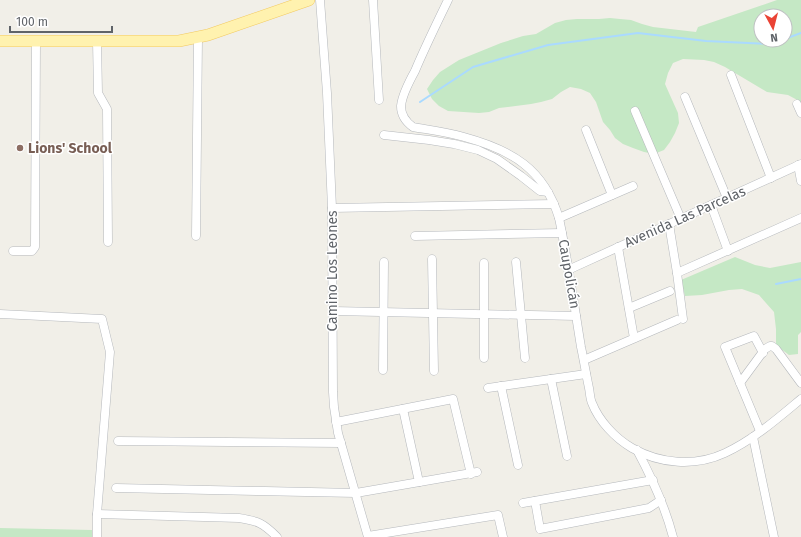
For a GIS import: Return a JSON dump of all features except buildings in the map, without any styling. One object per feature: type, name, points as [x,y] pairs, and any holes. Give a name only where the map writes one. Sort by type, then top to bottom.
[{"type":"main road","points":[[0,41],[169,41],[198,37],[309,0]]},
{"type":"street","name":"Camino Los Leones","points":[[320,0],[327,93],[332,208],[333,392],[336,422],[341,443],[368,537]]},
{"type":"street","points":[[373,0],[379,100]]},
{"type":"street","name":"Caupolicán","points":[[448,0],[403,99],[402,111],[405,119],[413,126],[463,136],[502,150],[524,164],[537,177],[548,192],[559,218],[592,403],[607,427],[621,440],[637,450],[651,456],[665,460],[686,462],[696,461],[725,453],[753,437],[801,399]]},
{"type":"street","points":[[196,236],[198,37]]},
{"type":"street","points":[[13,251],[32,251],[35,247],[36,41]]},
{"type":"street","points":[[97,41],[98,93],[107,109],[108,242]]},
{"type":"street","points":[[731,75],[771,178]]},
{"type":"street","points":[[685,97],[727,198]]},
{"type":"street","points":[[797,104],[801,113]]},
{"type":"street","points":[[635,110],[681,219]]},
{"type":"street","points":[[586,130],[612,195]]},
{"type":"street","points":[[384,135],[429,140],[478,150],[497,159],[540,191],[548,192]]},
{"type":"street","points":[[799,165],[801,181]]},
{"type":"street","name":"Avenida Las Parcelas","points":[[568,270],[799,165]]},
{"type":"street","points":[[559,218],[633,186]]},
{"type":"street","points":[[332,208],[554,204]]},
{"type":"street","points":[[711,205],[728,251]]},
{"type":"street","points":[[677,273],[801,218]]},
{"type":"street","points":[[584,360],[680,320],[677,273],[669,224]]},
{"type":"street","points":[[415,236],[562,233]]},
{"type":"street","points":[[618,247],[634,338]]},
{"type":"street","points":[[432,259],[434,371]]},
{"type":"street","points":[[383,370],[384,262]]},
{"type":"street","points":[[516,262],[525,358]]},
{"type":"street","points":[[484,263],[484,358]]},
{"type":"street","points":[[629,308],[670,291]]},
{"type":"street","points":[[333,311],[576,316]]},
{"type":"street","points":[[0,314],[102,319],[110,352],[97,514],[97,537]]},
{"type":"street","points":[[760,431],[725,347],[754,336],[763,353]]},
{"type":"street","points":[[740,383],[765,349],[770,346],[776,349],[801,383]]},
{"type":"street","points":[[488,388],[586,374]]},
{"type":"street","points":[[552,379],[567,456]]},
{"type":"street","points":[[501,386],[518,465]]},
{"type":"street","points":[[116,488],[356,493],[474,473],[453,399],[336,422]]},
{"type":"street","points":[[403,409],[419,482]]},
{"type":"street","points":[[753,437],[774,537]]},
{"type":"street","points":[[118,440],[341,443]]},
{"type":"street","points":[[637,450],[661,500],[673,537]]},
{"type":"street","points":[[523,504],[652,480]]},
{"type":"street","points":[[535,501],[540,529],[649,508],[661,500]]},
{"type":"street","points":[[97,514],[239,518],[254,520],[266,526],[277,537]]},
{"type":"street","points":[[368,537],[498,515],[503,537]]},
{"type":"green space","points":[[777,0],[801,0],[801,102],[788,95],[767,92],[714,62],[683,59],[673,63],[665,84],[678,113],[679,123],[670,142],[664,150],[654,154],[623,144],[615,138],[603,122],[596,102],[590,93],[581,89],[570,87],[552,99],[479,113],[448,111],[439,106],[432,99],[427,89],[440,72],[459,60],[501,43],[523,36],[536,34],[555,23],[566,20],[610,18],[631,20],[653,27],[696,32],[698,27],[753,8],[753,48],[793,48],[793,8],[754,8]]},
{"type":"green space","points":[[735,257],[755,265],[770,268],[801,262],[801,332],[798,335],[798,354],[789,355],[776,345],[774,312],[759,295],[742,289],[685,296],[681,280]]},
{"type":"green space","points":[[0,528],[92,530],[92,537],[0,537]]},
{"type":"waterway","points":[[420,102],[473,67],[548,45],[638,33],[706,41],[753,43]]},
{"type":"waterway","points":[[793,36],[801,33]]},
{"type":"waterway","points":[[776,284],[801,279]]},
{"type":"place","name":"Lions' School","points":[[20,148]]}]
